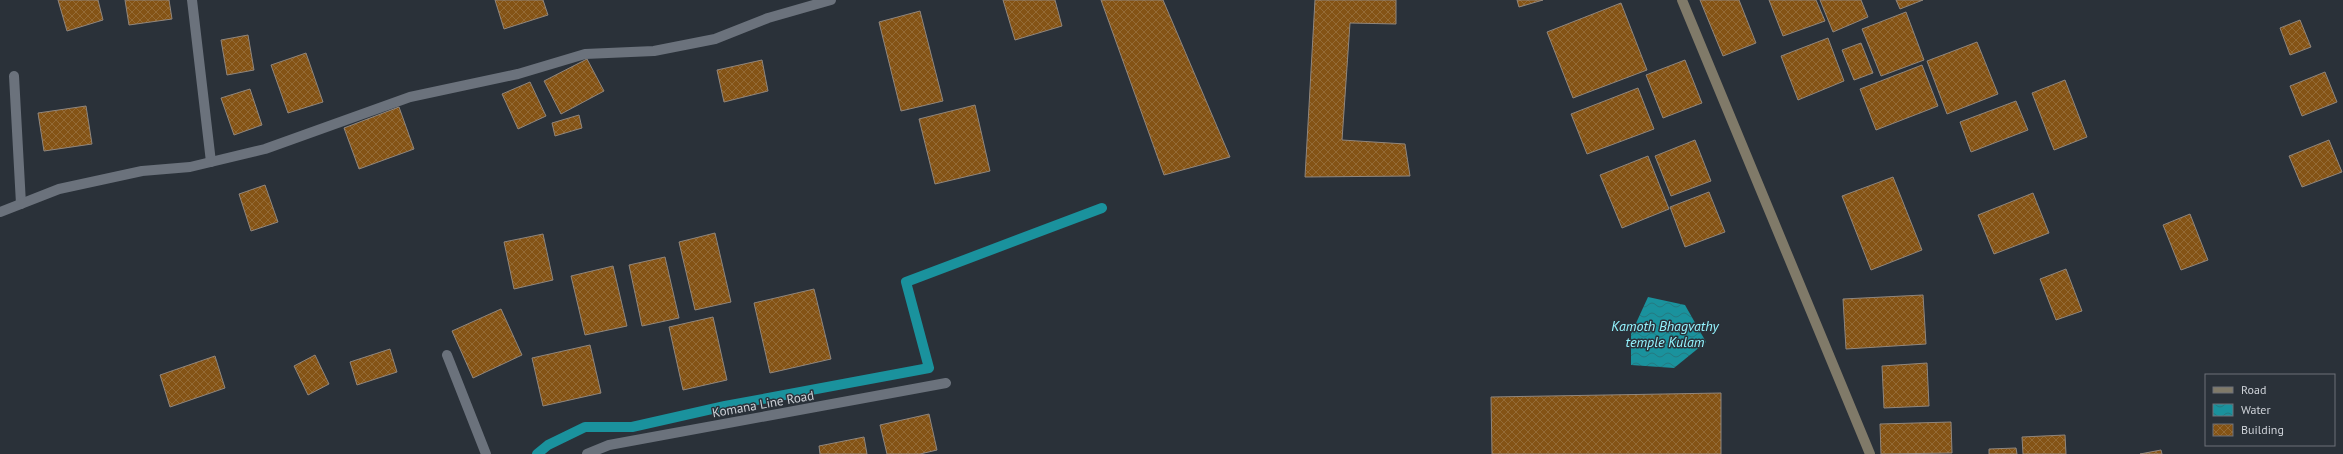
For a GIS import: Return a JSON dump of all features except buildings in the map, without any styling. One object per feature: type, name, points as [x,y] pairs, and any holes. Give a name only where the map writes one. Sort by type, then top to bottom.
[{"type":"main road","points":[[1682,0],[1870,454]]},
{"type":"street","points":[[192,0],[211,162]]},
{"type":"street","points":[[0,212],[59,189],[142,171],[190,167],[265,149],[410,97],[518,74],[585,54],[654,51],[715,39],[768,18],[831,0]]},
{"type":"street","points":[[14,76],[21,204]]},
{"type":"street","points":[[447,355],[486,454]]},
{"type":"street","name":"Komana Line Road","points":[[587,454],[609,445],[946,383]]},
{"type":"water","name":"Kamoth Bhagvathy temple Kulam","points":[[1648,297],[1685,305],[1706,342],[1674,368],[1631,365],[1631,334]]},
{"type":"waterway","points":[[537,454],[548,445],[585,427],[632,427],[725,406],[929,368],[906,282],[1102,208]]}]
